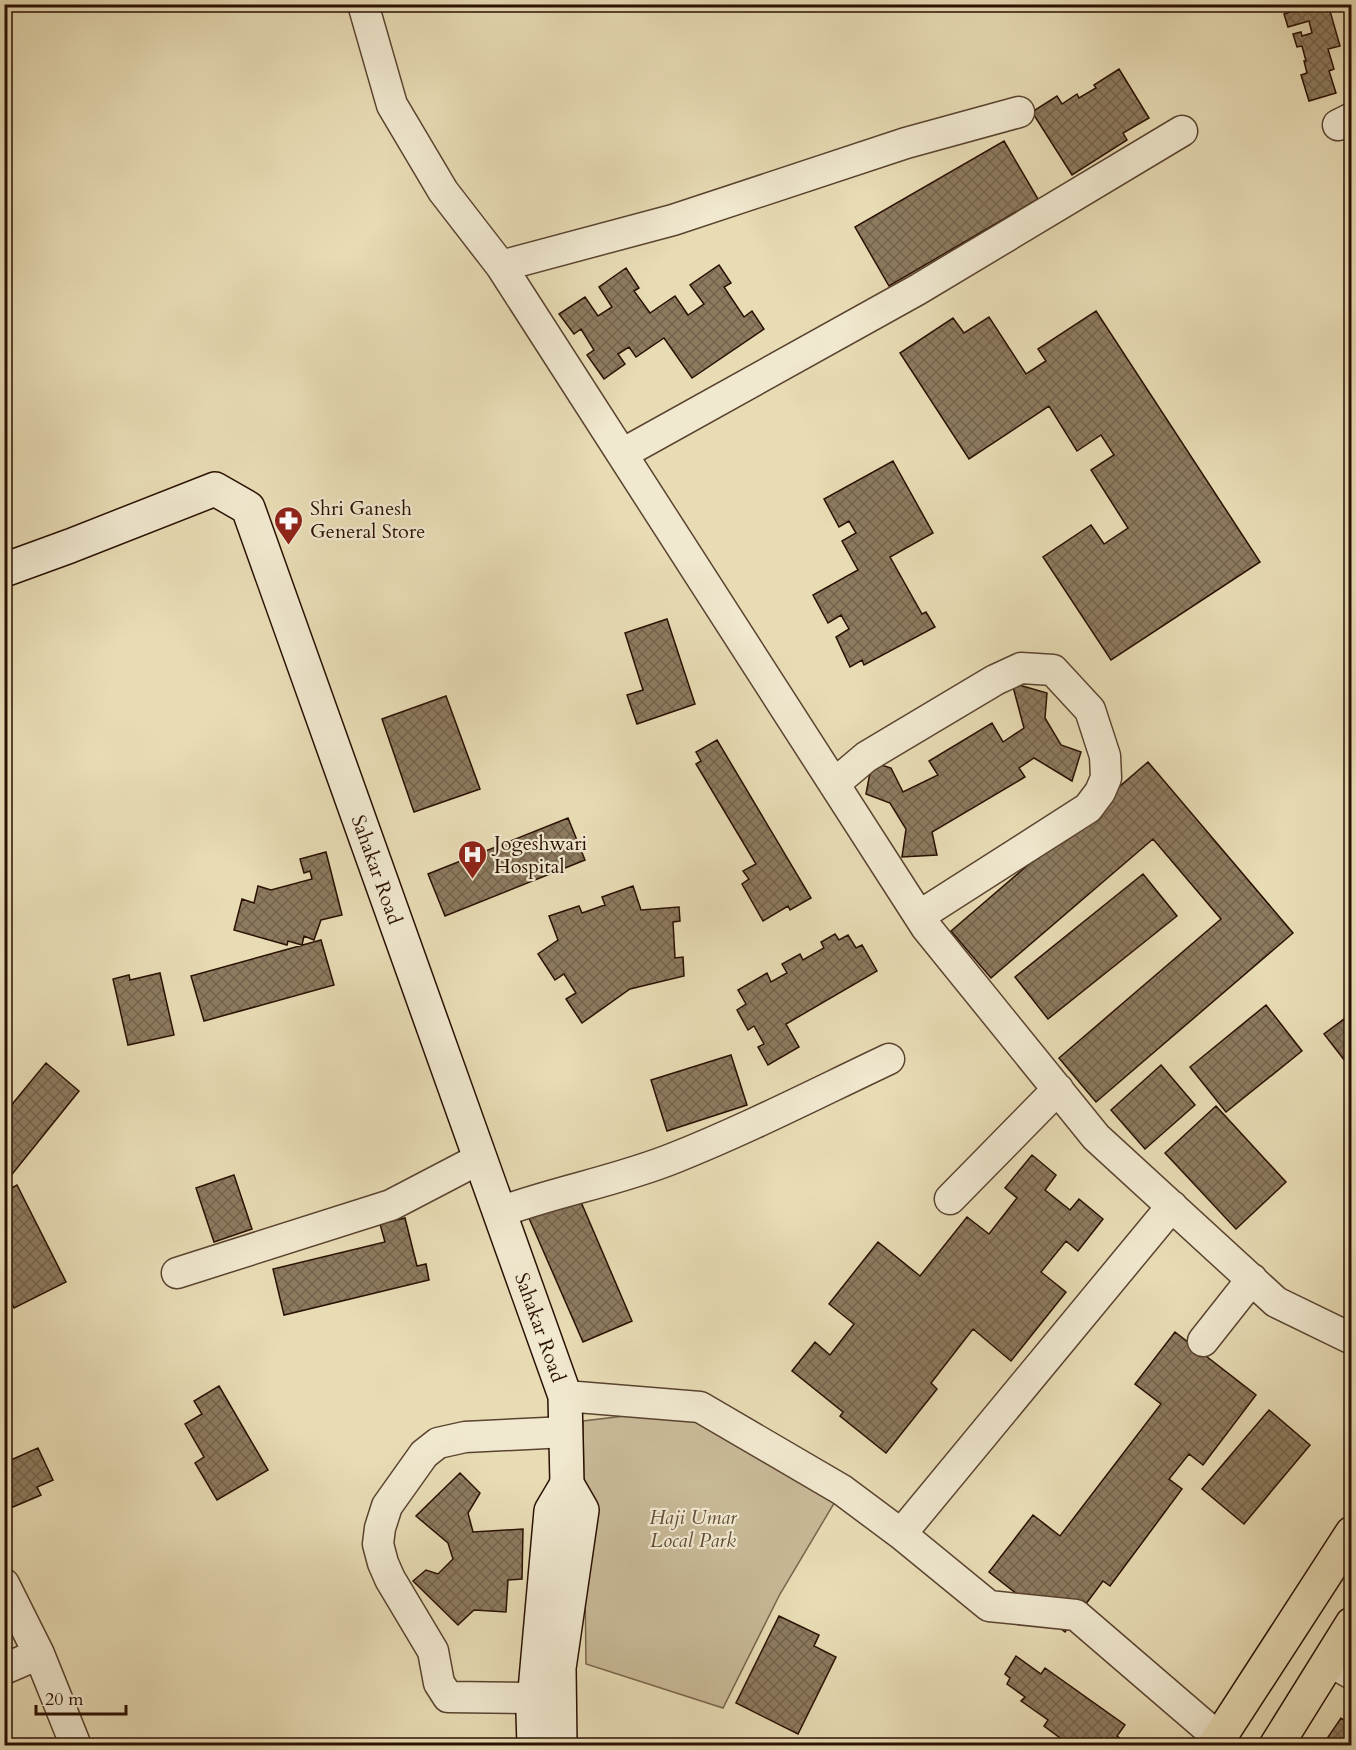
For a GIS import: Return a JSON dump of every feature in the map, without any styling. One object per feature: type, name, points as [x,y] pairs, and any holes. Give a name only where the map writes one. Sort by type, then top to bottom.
[{"type":"main road","points":[[1217,1742],[1352,1533]]},
{"type":"main road","points":[[1276,1746],[1340,1667],[1352,1624]]},
{"type":"street","points":[[363,4],[392,105],[442,191],[501,266],[919,916],[1096,1137],[1276,1302],[1352,1339]]},
{"type":"street","points":[[501,266],[673,220],[906,143],[1020,112]]},
{"type":"street","points":[[622,454],[917,290],[1182,131]]},
{"type":"street","name":"Sahakar Road","points":[[4,570],[215,489],[248,508],[565,1396],[567,1484],[582,1510],[559,1668],[560,1746]]},
{"type":"street","points":[[834,784],[866,757],[995,680],[1021,668],[1053,670],[1090,710],[1106,756],[1106,778],[1100,792],[1088,808],[919,916]]},
{"type":"street","points":[[500,1212],[538,1198],[582,1187],[671,1159],[749,1127],[888,1059]]},
{"type":"street","points":[[950,1199],[1058,1089]]},
{"type":"street","points":[[177,1273],[390,1204],[481,1158]]},
{"type":"street","points":[[901,1534],[1172,1206]]},
{"type":"street","points":[[1203,1341],[1252,1279]]},
{"type":"street","points":[[565,1396],[700,1407],[842,1490],[901,1534],[989,1606],[1076,1615],[1217,1742]]},
{"type":"street","points":[[534,1698],[448,1697],[440,1683],[433,1651],[390,1579],[378,1544],[387,1506],[424,1454],[438,1443],[465,1437],[566,1432]]},
{"type":"street","points":[[534,1746],[534,1698],[551,1510],[567,1484]]},
{"type":"street","points":[[4,1584],[39,1653],[76,1746]]},
{"type":"street","points":[[4,1669],[39,1653]]},
{"type":"green space","name":"Haji Umar Local Park","points":[[700,1407],[842,1490],[780,1594],[723,1708],[586,1664],[583,1421]]},
{"type":"building","points":[[1291,4],[1328,4],[1340,46],[1328,49],[1334,69],[1329,71],[1336,93],[1309,101],[1301,75],[1307,73],[1304,61],[1306,61],[1302,46],[1297,47],[1293,34],[1301,32],[1302,36],[1312,33],[1309,21],[1288,27],[1284,14],[1293,11]]},
{"type":"building","points":[[1119,69],[1149,118],[1123,133],[1127,140],[1072,175],[1032,112],[1057,96],[1062,104],[1077,94],[1079,98],[1096,88],[1094,85]]},
{"type":"building","points":[[1004,141],[1038,199],[889,286],[855,227]]},
{"type":"building","points":[[719,265],[731,283],[724,287],[744,317],[752,311],[764,329],[692,378],[664,338],[636,357],[629,347],[618,354],[625,364],[604,379],[587,355],[594,350],[581,329],[574,334],[559,314],[585,297],[598,316],[612,307],[599,287],[626,268],[639,288],[634,291],[650,313],[675,296],[688,315],[704,304],[690,285]]},
{"type":"building","points":[[1096,311],[1260,562],[1111,660],[1043,557],[1091,525],[1104,544],[1128,528],[1091,470],[1114,455],[1101,435],[1077,451],[1049,406],[969,459],[900,353],[953,318],[964,333],[989,317],[1026,374],[1046,361],[1038,349]]},
{"type":"building","points":[[893,461],[933,533],[890,557],[922,614],[926,612],[935,627],[864,665],[862,660],[850,667],[836,637],[849,629],[841,615],[828,623],[813,595],[858,570],[842,541],[856,533],[849,521],[839,527],[824,499]]},
{"type":"building","points":[[667,619],[695,704],[637,724],[627,695],[643,690],[625,633]]},
{"type":"building","points":[[1012,683],[1047,693],[1045,718],[1061,745],[1081,752],[1072,781],[1034,758],[1019,768],[1025,777],[932,832],[937,855],[902,857],[906,829],[890,803],[866,794],[872,762],[891,768],[903,792],[938,775],[929,761],[992,723],[1003,742],[1024,728]]},
{"type":"building","points":[[446,696],[480,789],[414,812],[382,719]]},
{"type":"building","points":[[717,740],[811,898],[790,910],[788,906],[763,921],[742,884],[749,879],[743,871],[756,864],[696,764],[701,761],[696,752]]},
{"type":"building","points":[[1148,762],[1293,933],[1096,1102],[1059,1058],[1221,919],[1153,839],[991,978],[951,931]]},
{"type":"building","points":[[568,818],[585,860],[445,916],[428,874]]},
{"type":"building","points":[[326,852],[342,915],[321,920],[314,940],[304,936],[302,945],[288,941],[287,945],[234,930],[242,899],[254,903],[258,886],[271,890],[312,879],[310,871],[304,873],[300,859]]},
{"type":"building","points":[[1143,874],[1177,916],[1048,1019],[1015,977]]},
{"type":"building","points":[[633,886],[641,910],[679,907],[680,921],[673,922],[675,958],[683,957],[684,976],[630,989],[582,1023],[566,999],[576,993],[564,974],[555,980],[538,954],[558,940],[549,916],[579,906],[582,913],[605,905],[602,897]]},
{"type":"building","points":[[835,934],[839,940],[848,935],[856,948],[862,945],[877,971],[786,1024],[799,1047],[768,1065],[758,1047],[764,1044],[754,1026],[748,1030],[737,1010],[746,1004],[738,990],[767,973],[771,982],[787,973],[782,964],[800,954],[803,960],[824,948],[821,942]]},
{"type":"building","points":[[321,940],[334,985],[204,1021],[191,976]]},
{"type":"building","points":[[160,973],[174,1035],[128,1045],[113,979],[129,975],[130,980]]},
{"type":"building","points":[[1266,1005],[1302,1051],[1226,1112],[1190,1067]]},
{"type":"building","points":[[1352,1013],[1352,1070],[1324,1034]]},
{"type":"building","points":[[731,1055],[747,1105],[667,1131],[651,1080]]},
{"type":"building","points":[[46,1063],[79,1091],[9,1178],[4,1175],[4,1114]]},
{"type":"building","points":[[1161,1065],[1195,1105],[1145,1149],[1111,1110]]},
{"type":"building","points":[[1216,1106],[1286,1182],[1236,1229],[1165,1153]]},
{"type":"building","points":[[1032,1155],[1056,1175],[1045,1190],[1070,1210],[1079,1199],[1103,1219],[1078,1251],[1066,1241],[1041,1272],[1066,1292],[1011,1361],[973,1329],[931,1383],[937,1389],[886,1453],[840,1416],[843,1412],[792,1371],[815,1342],[830,1355],[854,1324],[829,1304],[878,1242],[920,1276],[967,1217],[989,1234],[1017,1198],[1005,1188]]},
{"type":"building","points":[[234,1175],[252,1229],[214,1242],[196,1188]]},
{"type":"building","points":[[17,1185],[66,1282],[14,1308],[4,1288],[4,1187],[6,1191]]},
{"type":"building","points":[[578,1195],[632,1321],[583,1342],[528,1216]]},
{"type":"building","points":[[405,1218],[417,1266],[426,1264],[429,1280],[284,1315],[273,1269],[385,1242],[380,1224]]},
{"type":"building","points":[[1175,1332],[1256,1395],[1203,1465],[1189,1454],[1169,1479],[1182,1489],[1110,1586],[1103,1581],[1065,1632],[989,1572],[1033,1515],[1060,1536],[1161,1404],[1135,1384]]},
{"type":"building","points":[[219,1386],[268,1470],[217,1500],[195,1463],[204,1457],[185,1424],[202,1414],[194,1401]]},
{"type":"building","points":[[1269,1410],[1310,1445],[1244,1524],[1202,1489]]},
{"type":"building","points":[[38,1448],[53,1480],[37,1487],[41,1495],[13,1507],[4,1489],[4,1463]]},
{"type":"building","points":[[460,1473],[480,1493],[468,1513],[473,1532],[523,1529],[522,1579],[508,1580],[506,1612],[474,1610],[458,1625],[413,1581],[426,1570],[438,1574],[453,1559],[448,1543],[416,1516]]},
{"type":"building","points":[[779,1616],[819,1635],[814,1646],[836,1657],[798,1734],[736,1703]]},
{"type":"building","points":[[1016,1656],[1041,1674],[1045,1668],[1125,1725],[1117,1736],[1131,1746],[1071,1746],[1044,1726],[1048,1720],[1021,1701],[1025,1697],[1007,1684],[1010,1678],[1005,1674]]},
{"type":"building","points":[[1341,1718],[1352,1726],[1352,1746],[1322,1746]]},
{"type":"place","name":"Shri Ganesh General Store","points":[[289,546]]},
{"type":"place","name":"Jogeshwari Hospital","points":[[473,880]]}]
